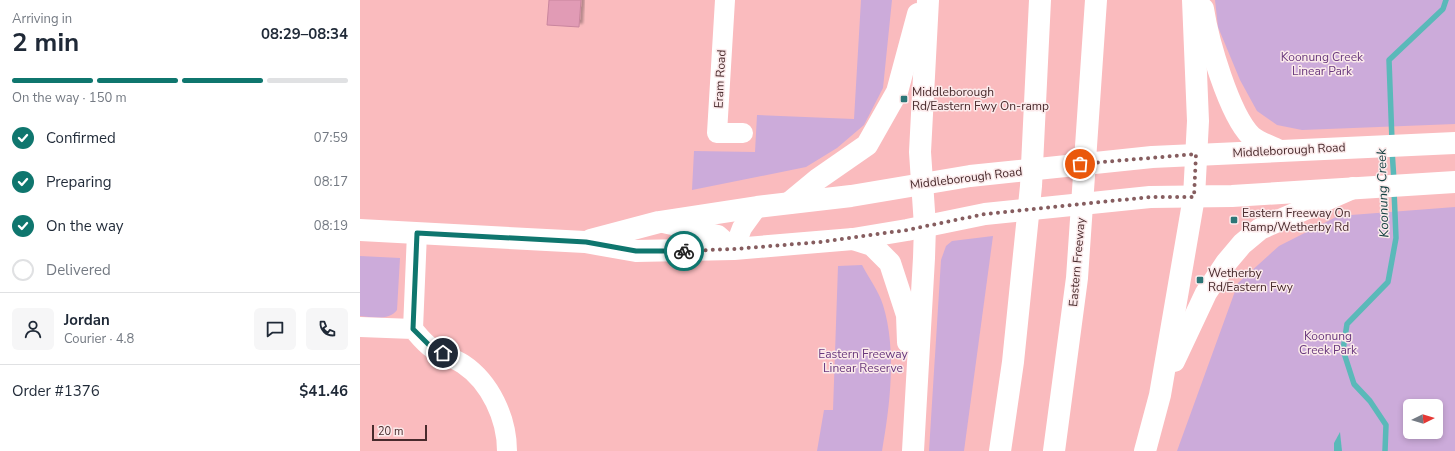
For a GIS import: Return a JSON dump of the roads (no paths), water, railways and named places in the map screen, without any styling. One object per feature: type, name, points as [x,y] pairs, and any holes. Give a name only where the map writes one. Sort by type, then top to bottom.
[{"type":"main road","points":[[789,202],[818,178],[867,145],[897,92],[922,0]]},
{"type":"main road","points":[[914,447],[925,226],[920,152],[928,0]]},
{"type":"main road","points":[[1000,451],[1013,362],[1031,186],[1040,0]]},
{"type":"main road","name":"Eastern Freeway","points":[[1054,451],[1077,278],[1096,0]]},
{"type":"main road","points":[[1145,451],[1160,395],[1194,197],[1198,121],[1192,0]]},
{"type":"main road","points":[[1201,0],[1217,66],[1239,120],[1252,137],[1278,150]]},
{"type":"main road","name":"Middleborough Road","points":[[586,242],[659,222],[789,202],[851,196],[970,176],[1152,157],[1455,142]]},
{"type":"main road","name":"Middleborough Road","points":[[360,230],[586,242],[636,251],[734,249],[853,239],[967,217],[1150,197],[1194,197],[1455,182]]},
{"type":"main road","points":[[1160,395],[1189,327],[1206,293],[1226,263],[1242,244],[1260,229],[1353,188]]},
{"type":"main road","points":[[853,239],[872,246],[886,258],[890,263],[897,280],[907,315],[914,447]]},
{"type":"street","name":"Eram Road","points":[[725,0],[717,133],[743,133]]},
{"type":"street","points":[[659,222],[718,235],[734,249],[742,228],[757,207]]},
{"type":"street","points":[[413,329],[417,233]]},
{"type":"street","points":[[360,327],[413,329],[432,348],[464,365],[476,374],[488,389],[499,409],[507,451]]},
{"type":"water","points":[[1340,432],[1342,451],[1334,451],[1334,443]]},
{"type":"waterway","name":"Koonung Creek","points":[[1392,141],[1389,60],[1443,9],[1446,0]]},
{"type":"waterway","name":"Koonung Creek","points":[[1392,150],[1394,181]]},
{"type":"waterway","name":"Koonung Creek","points":[[1385,451],[1386,425],[1370,401],[1354,384],[1343,350],[1347,324],[1388,282],[1396,238],[1394,190]]},
{"type":"place","name":"Middleborough Rd/Eastern Fwy On-ramp","points":[[904,99]]},
{"type":"place","name":"Eastern Freeway On Ramp/Wetherby Rd","points":[[1234,220]]},
{"type":"place","name":"Wetherby Rd/Eastern Fwy","points":[[1200,280]]},
{"type":"park label","name":"Koonung Creek Linear Park","points":[[1322,64]]},
{"type":"park label","name":"Koonung Creek Park","points":[[1328,343]]},
{"type":"park label","name":"Eastern Freeway Linear Reserve","points":[[863,361]]}]
